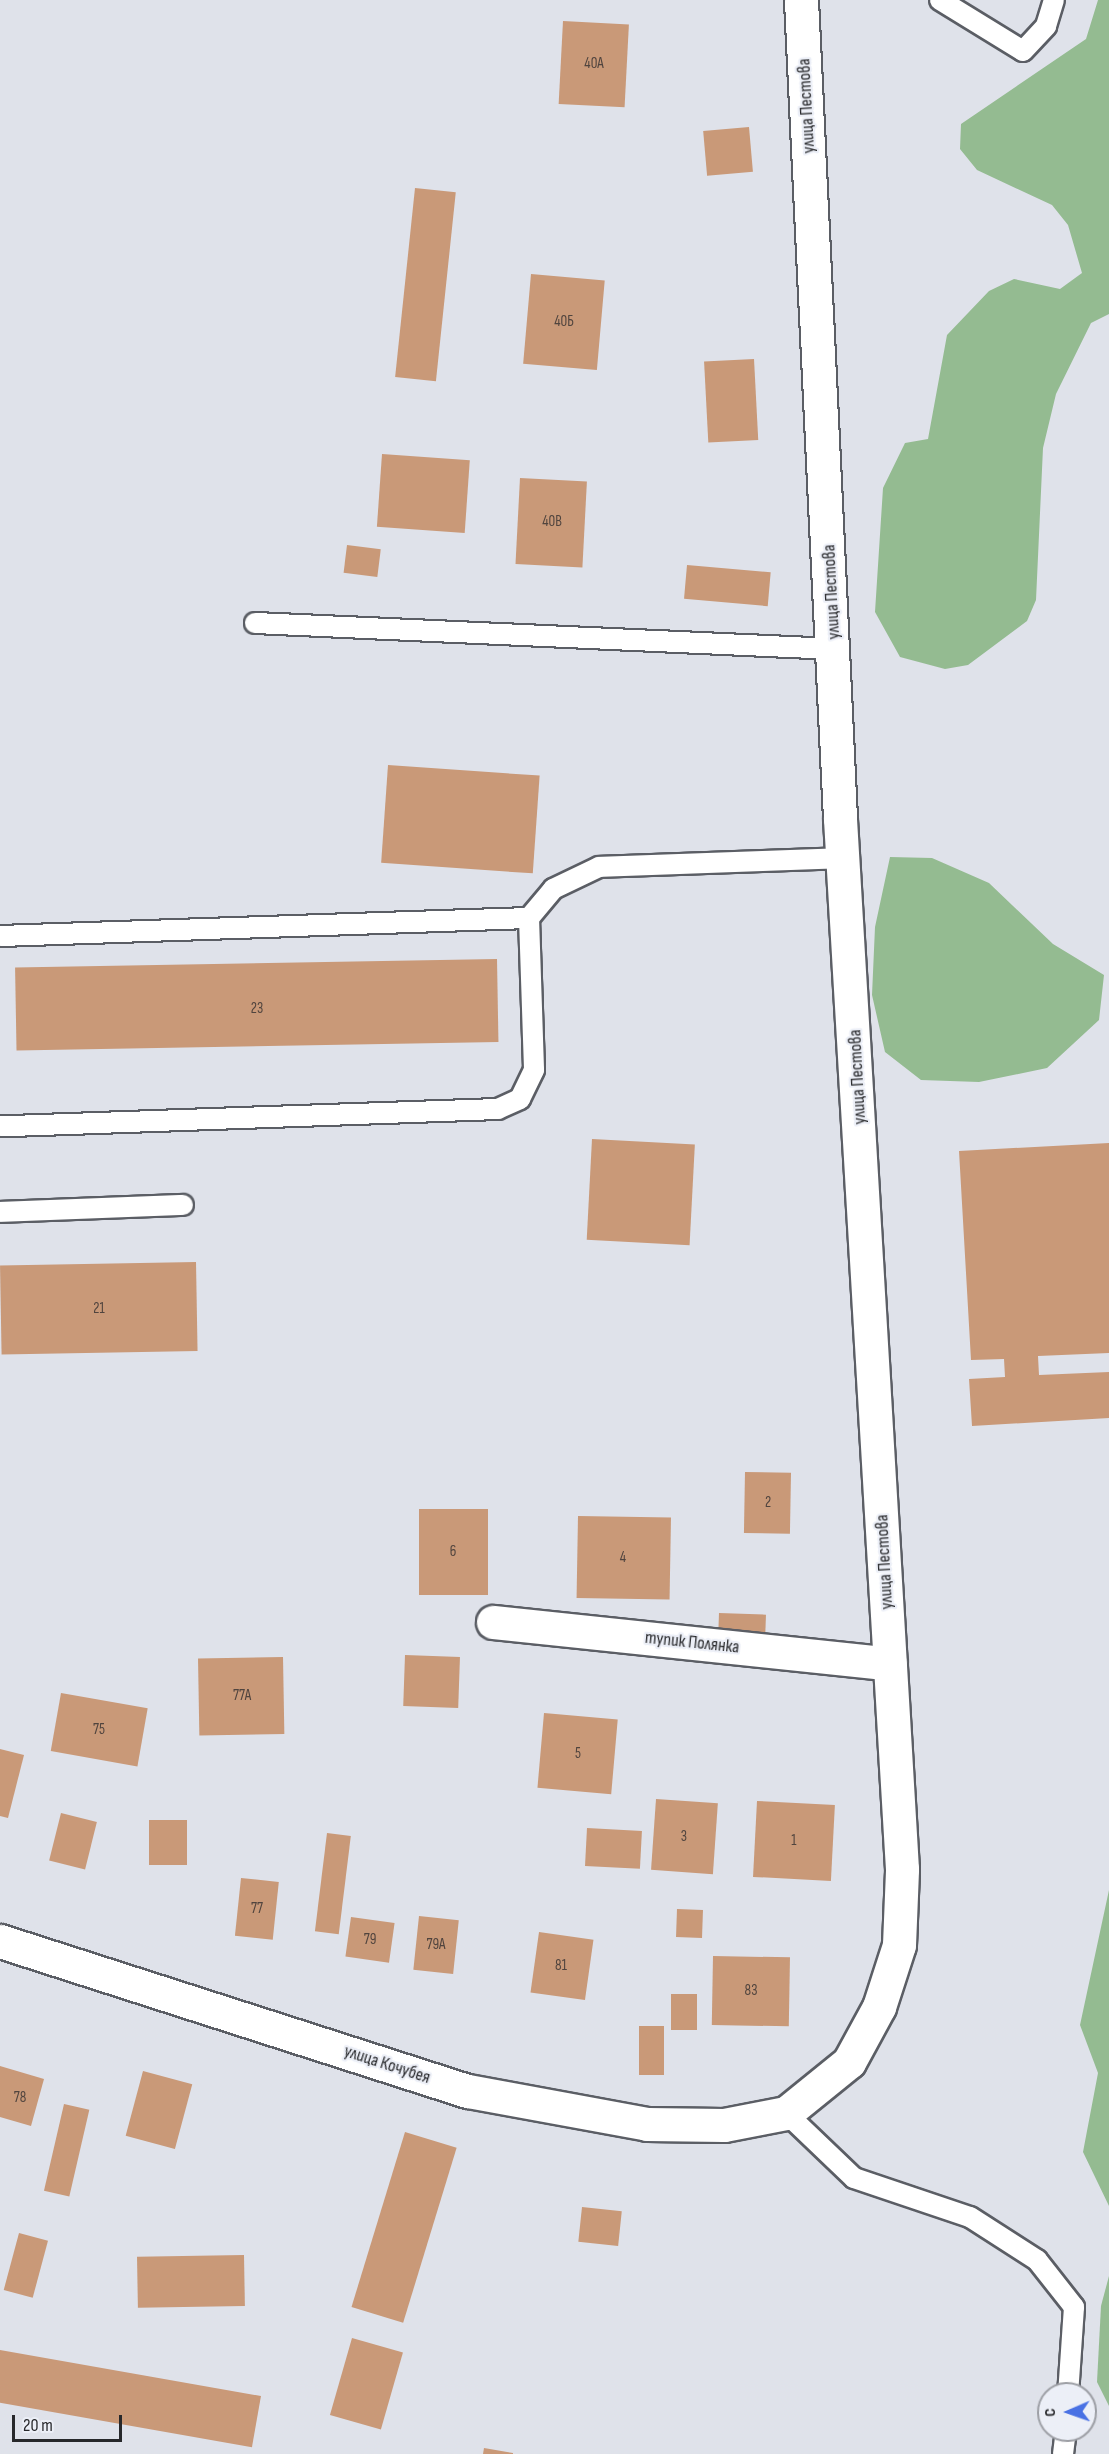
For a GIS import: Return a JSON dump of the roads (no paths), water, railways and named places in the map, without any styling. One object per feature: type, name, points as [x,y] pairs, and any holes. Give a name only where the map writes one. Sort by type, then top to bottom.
[{"type":"street","name":"улица Пестова","points":[[786,2114],[849,2062],[879,2007],[899,1945],[902,1869],[843,858],[835,649],[801,0]]},
{"type":"street","name":"тупик Полянка","points":[[494,1622],[890,1664]]},
{"type":"street","name":"улица Кочубея","points":[[0,1941],[468,2091],[647,2124],[724,2125],[786,2114]]},
{"type":"lane","points":[[940,0],[1023,51],[1046,26],[1054,0]]},
{"type":"lane","points":[[255,623],[835,649]]},
{"type":"lane","points":[[0,1126],[510,1106],[529,1088],[534,1070],[529,918],[553,889],[599,867],[843,858]]},
{"type":"lane","points":[[0,936],[529,918]]},
{"type":"lane","points":[[0,1212],[183,1205]]},
{"type":"lane","points":[[786,2114],[854,2178],[970,2217],[1037,2260],[1074,2307],[1069,2382]]}]
